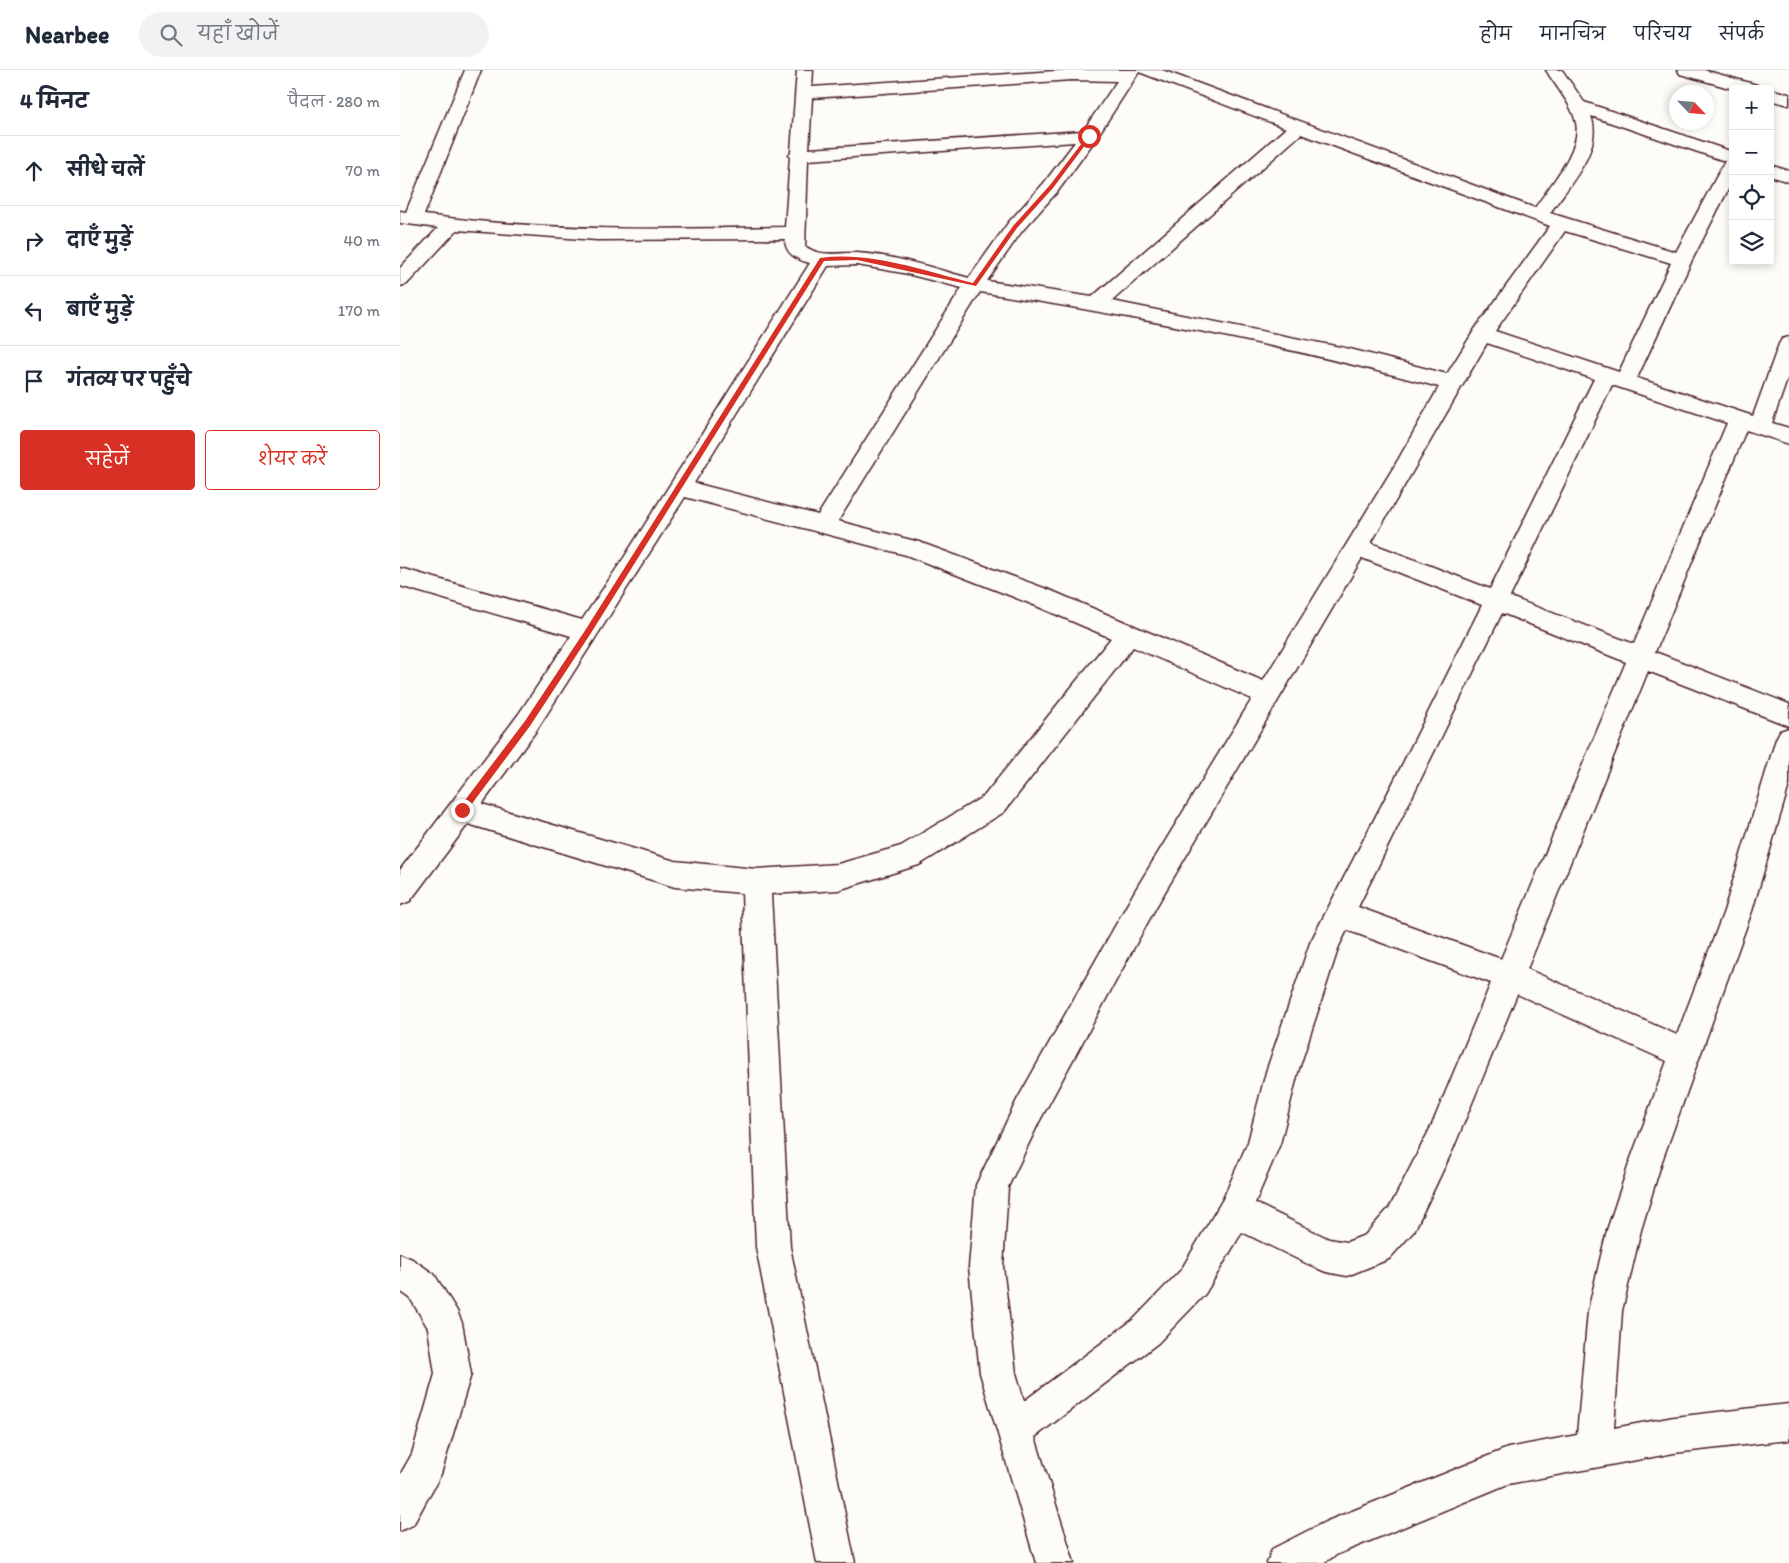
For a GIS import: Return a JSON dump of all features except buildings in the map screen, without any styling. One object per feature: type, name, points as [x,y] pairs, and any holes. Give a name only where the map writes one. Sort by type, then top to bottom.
[{"type":"street","points":[[473,70],[406,218],[451,225],[528,231],[671,236],[795,233]]},
{"type":"street","points":[[805,70],[798,155],[795,233],[796,249],[805,256],[822,260],[857,258],[903,267],[974,285],[1096,304],[1350,356],[1452,383]]},
{"type":"street","points":[[1146,70],[1550,220],[1682,260]]},
{"type":"street","points":[[1055,1563],[998,1373],[986,1267],[992,1185],[1028,1112],[1146,898],[1269,695],[1550,220],[1581,150],[1585,135],[1584,124],[1576,105],[1554,70]]},
{"type":"street","points":[[1686,70],[1737,85]]},
{"type":"street","points":[[803,93],[1072,75],[1130,73]]},
{"type":"street","points":[[824,526],[974,285],[1015,227],[1052,187],[1089,136],[1130,73]]},
{"type":"street","points":[[1774,95],[1789,100]]},
{"type":"street","points":[[1576,105],[1729,157]]},
{"type":"street","points":[[1096,304],[1298,127]]},
{"type":"street","points":[[798,155],[1089,136]]},
{"type":"street","points":[[1015,1430],[1146,1331],[1193,1282],[1235,1211],[1264,1144],[1292,1044],[1325,943],[1403,791],[1496,601],[1682,260],[1729,170]]},
{"type":"street","points":[[1774,171],[1789,177]]},
{"type":"street","points":[[400,280],[451,225]]},
{"type":"street","points":[[406,876],[462,810],[527,724],[680,488],[822,260]]},
{"type":"street","points":[[1482,334],[1789,436]]},
{"type":"street","points":[[1235,1211],[1326,1255],[1347,1259],[1377,1247],[1402,1219],[1442,1138],[1639,658],[1749,423],[1789,344]]},
{"type":"street","points":[[680,488],[911,548],[1043,598],[1269,695]]},
{"type":"street","points":[[1357,547],[1789,715]]},
{"type":"street","points":[[400,577],[588,631]]},
{"type":"street","points":[[462,810],[675,874],[756,882],[838,877],[909,856],[994,804],[1128,635]]},
{"type":"street","points":[[1594,1450],[1605,1311],[1624,1230],[1646,1161],[1738,911],[1789,739]]},
{"type":"street","points":[[756,882],[773,1248],[836,1563]]},
{"type":"street","points":[[1340,914],[1508,975],[1686,1054]]},
{"type":"street","points":[[400,1271],[422,1286],[445,1323],[452,1374],[428,1461],[400,1512]]},
{"type":"street","points":[[1286,1563],[1325,1541],[1508,1466],[1674,1435],[1789,1422]]},
{"type":"route","points":[[462,810],[527,724],[634,562],[822,260],[857,258],[903,267],[974,285],[1015,227],[1052,187],[1089,136]]}]
